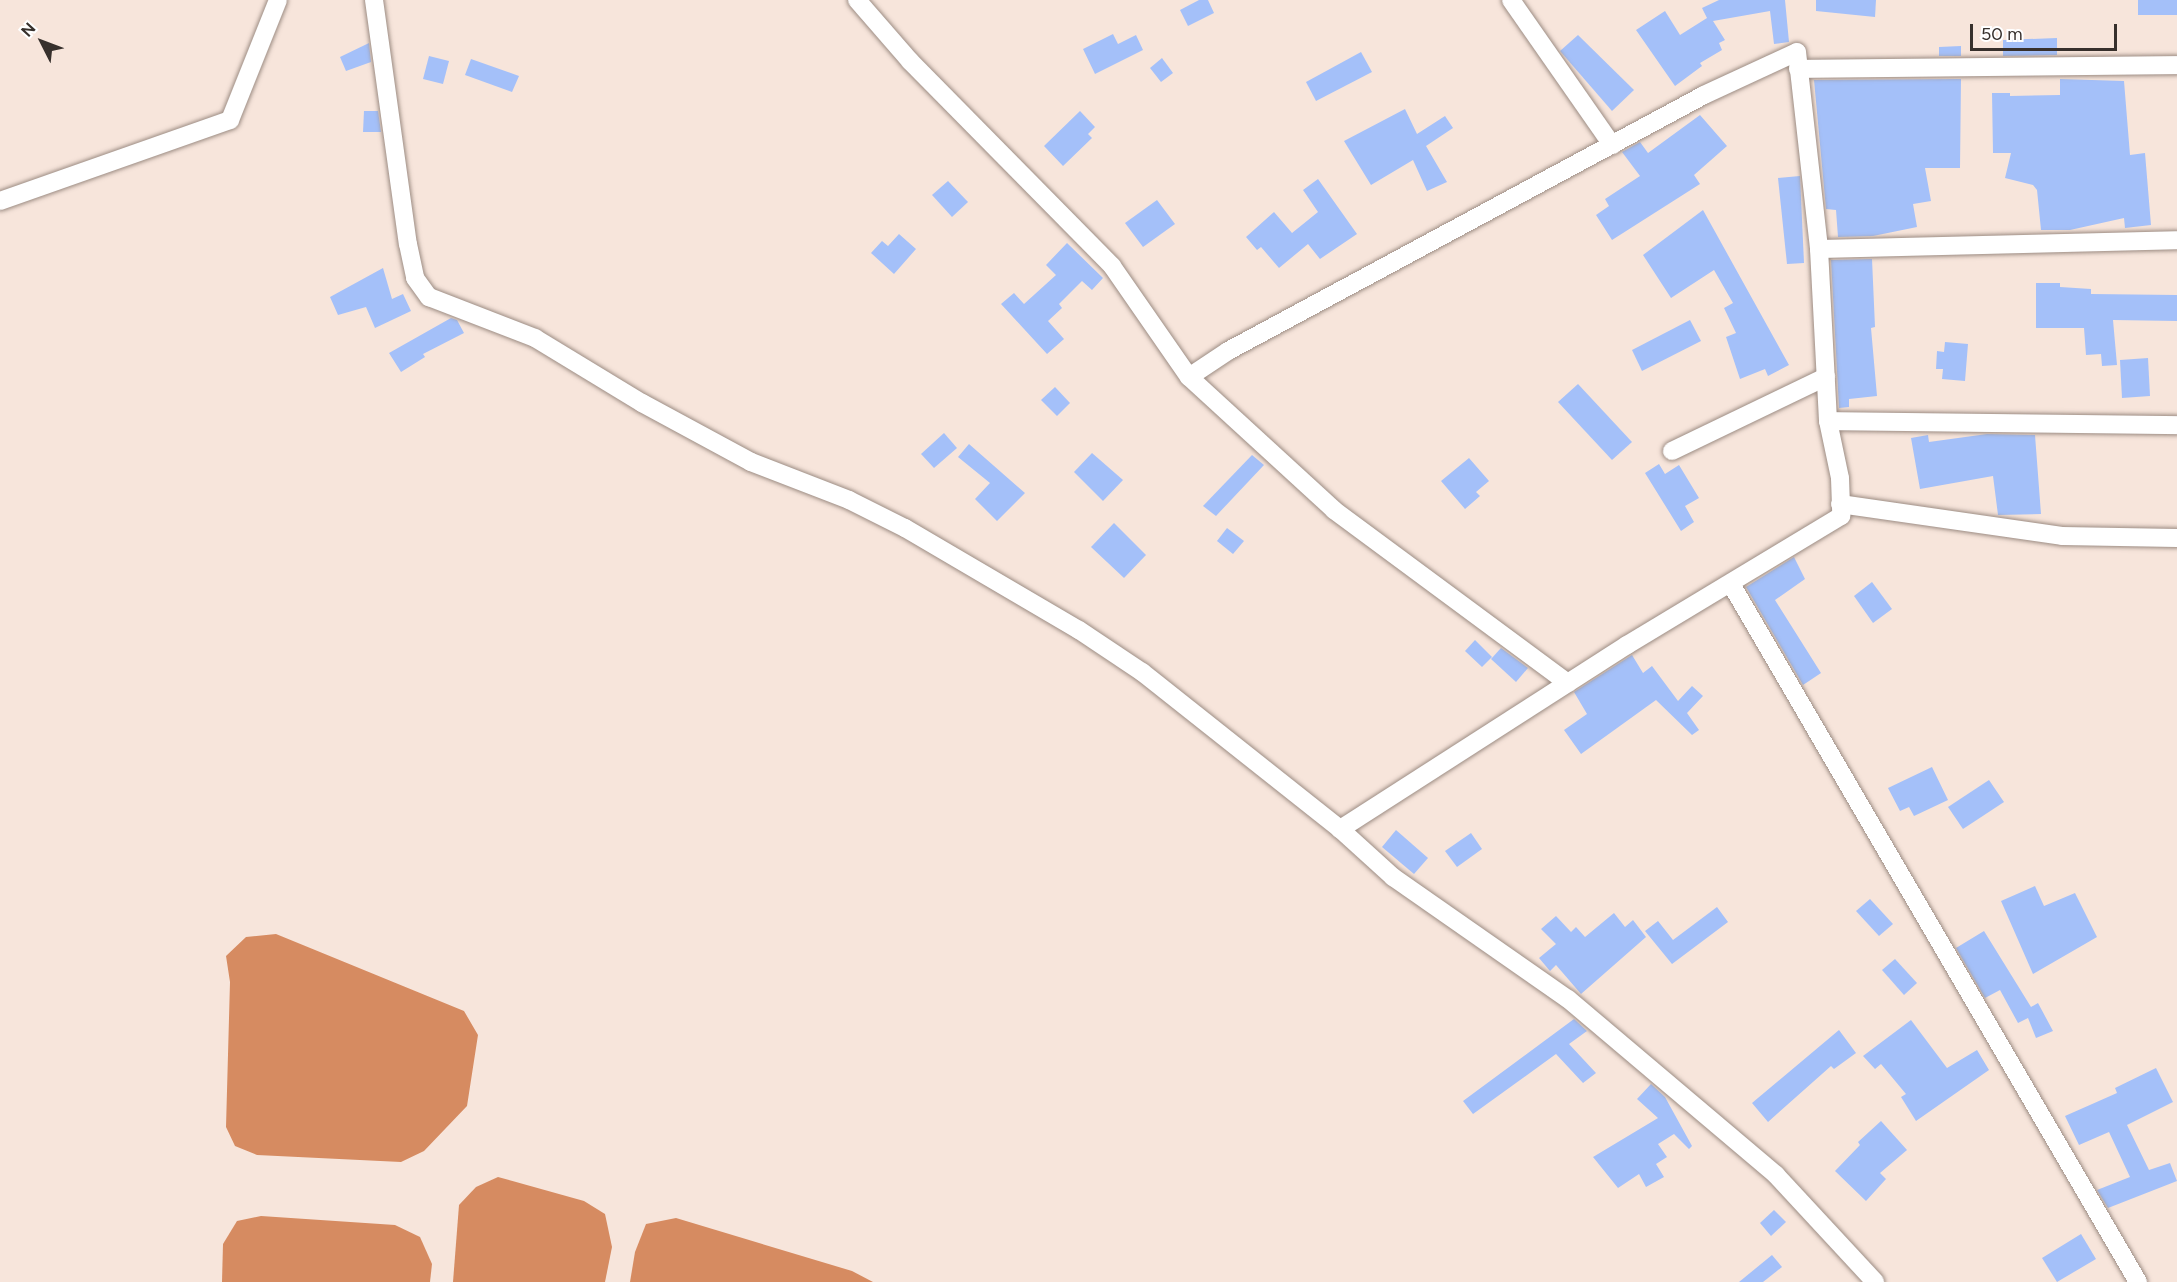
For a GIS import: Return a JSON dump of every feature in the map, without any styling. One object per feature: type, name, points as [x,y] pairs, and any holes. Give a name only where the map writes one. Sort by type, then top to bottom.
[{"type":"street","points":[[0,201],[230,120],[278,0]]},
{"type":"street","points":[[374,0],[408,244],[415,278],[429,297],[535,338],[642,403],[751,462],[849,500],[965,562],[1079,630],[1142,672],[1340,829],[1393,877],[1568,999],[1776,1175],[1875,1282]]},
{"type":"street","points":[[857,0],[910,61],[1112,266],[1189,377],[1334,510],[1568,683]]},
{"type":"street","points":[[1511,0],[1612,145]]},
{"type":"street","points":[[1189,377],[1228,351],[1704,95],[1797,52],[1819,249],[1828,421],[1840,478],[1841,516],[1568,683],[1340,829]]},
{"type":"street","points":[[1798,69],[2177,65]]},
{"type":"street","points":[[1819,249],[2177,240]]},
{"type":"street","points":[[1672,451],[1826,377]]},
{"type":"street","points":[[1828,421],[2177,425]]},
{"type":"street","points":[[1840,504],[2062,536],[2177,538]]},
{"type":"street","points":[[1731,584],[2138,1282]]},
{"type":"shaded area","points":[[276,934],[464,1011],[478,1035],[467,1106],[424,1151],[401,1162],[257,1155],[235,1146],[226,1127],[230,982],[226,956],[246,937]]},
{"type":"shaded area","points":[[498,1177],[584,1201],[605,1214],[612,1247],[605,1282],[453,1282],[459,1205],[476,1187]]},
{"type":"shaded area","points":[[261,1216],[395,1225],[420,1237],[432,1264],[430,1282],[222,1282],[223,1244],[237,1221]]},
{"type":"shaded area","points":[[676,1218],[852,1271],[873,1282],[630,1282],[635,1252],[646,1224]]},
{"type":"building","points":[[1199,0],[1208,0],[1214,13],[1188,26],[1180,10]]},
{"type":"building","points":[[1719,0],[1785,0],[1789,42],[1774,44],[1770,11],[1713,21],[1725,40],[1719,43],[1722,50],[1700,63],[1702,66],[1675,86],[1636,30],[1665,11],[1680,35],[1707,18],[1702,8]]},
{"type":"building","points":[[1816,0],[1876,0],[1875,17],[1816,11]]},
{"type":"building","points":[[2138,0],[2177,0],[2177,15],[2138,15]]},
{"type":"building","points":[[1113,34],[1118,44],[1136,35],[1143,50],[1095,74],[1083,49]]},
{"type":"building","points":[[1578,35],[1634,90],[1612,111],[1560,51]]},
{"type":"building","points":[[2057,38],[2057,55],[2003,56],[2003,40]]},
{"type":"building","points":[[369,43],[371,62],[346,71],[340,57]]},
{"type":"building","points":[[1961,46],[1961,56],[1939,56],[1939,47]]},
{"type":"building","points":[[1361,52],[1372,72],[1316,101],[1306,82]]},
{"type":"building","points":[[429,56],[449,61],[443,84],[423,79]]},
{"type":"building","points":[[1162,58],[1173,73],[1161,82],[1150,68]]},
{"type":"building","points":[[471,59],[519,76],[512,92],[465,75]]},
{"type":"building","points":[[1961,79],[1960,168],[1925,168],[1931,201],[1913,204],[1917,227],[1873,236],[1838,237],[1836,210],[1826,209],[1814,80]]},
{"type":"building","points":[[2060,79],[2124,81],[2130,155],[2145,153],[2151,225],[2125,228],[2124,218],[2070,230],[2041,230],[2037,190],[2033,185],[2005,178],[2011,153],[1993,153],[1992,93],[2010,93],[2010,96],[2060,95]]},
{"type":"building","points":[[1405,109],[1417,134],[1445,116],[1453,128],[1426,146],[1447,182],[1427,191],[1413,160],[1371,185],[1344,141]]},
{"type":"building","points":[[364,111],[378,111],[381,132],[363,132]]},
{"type":"building","points":[[1080,111],[1095,127],[1088,134],[1092,138],[1063,166],[1044,146]]},
{"type":"building","points":[[1700,115],[1727,146],[1694,175],[1700,184],[1612,240],[1596,215],[1609,206],[1605,199],[1640,176],[1622,152],[1640,142],[1648,153]]},
{"type":"building","points":[[1800,176],[1804,263],[1787,264],[1778,178]]},
{"type":"building","points":[[1318,179],[1357,234],[1320,259],[1308,244],[1279,268],[1261,247],[1257,250],[1246,237],[1274,212],[1292,233],[1318,212],[1303,190]]},
{"type":"building","points":[[948,181],[968,202],[952,217],[932,195]]},
{"type":"building","points":[[1157,200],[1175,224],[1143,247],[1125,223]]},
{"type":"building","points":[[1703,210],[1789,365],[1768,376],[1765,369],[1740,379],[1726,337],[1736,333],[1724,308],[1733,303],[1714,270],[1671,298],[1643,255]]},
{"type":"building","points":[[899,234],[916,249],[894,274],[871,253],[882,241],[888,246]]},
{"type":"building","points":[[1067,243],[1103,278],[1092,290],[1082,281],[1059,304],[1062,308],[1048,321],[1064,339],[1047,354],[1001,304],[1014,293],[1024,304],[1056,275],[1046,265]]},
{"type":"building","points":[[1872,259],[1875,327],[1871,328],[1877,396],[1849,399],[1849,407],[1839,408],[1831,260]]},
{"type":"building","points":[[383,268],[392,299],[403,294],[411,311],[375,328],[366,307],[338,315],[330,297]]},
{"type":"building","points":[[2036,283],[2060,283],[2060,287],[2091,289],[2091,294],[2177,295],[2177,321],[2113,320],[2117,365],[2102,366],[2101,354],[2086,355],[2084,328],[2036,328]]},
{"type":"building","points":[[451,318],[457,320],[464,333],[423,354],[425,357],[401,372],[389,353]]},
{"type":"building","points":[[1690,320],[1701,341],[1642,371],[1632,350]]},
{"type":"building","points":[[1945,342],[1968,344],[1965,381],[1942,379],[1943,369],[1936,369],[1937,351],[1944,352]]},
{"type":"building","points":[[2148,358],[2150,396],[2122,398],[2120,360]]},
{"type":"building","points":[[1578,384],[1632,442],[1612,460],[1558,402]]},
{"type":"building","points":[[1055,387],[1070,403],[1057,416],[1041,400]]},
{"type":"building","points":[[944,433],[957,448],[934,468],[921,454]]},
{"type":"building","points":[[1987,434],[2035,435],[2041,514],[1998,515],[1993,476],[1920,489],[1911,438],[1928,435],[1929,442]]},
{"type":"building","points":[[969,444],[1025,493],[997,521],[975,499],[990,483],[958,457]]},
{"type":"building","points":[[1092,453],[1123,480],[1103,501],[1074,472]]},
{"type":"building","points":[[1252,455],[1264,465],[1216,516],[1203,506]]},
{"type":"building","points":[[1469,458],[1489,481],[1476,492],[1480,496],[1465,509],[1441,481]]},
{"type":"building","points":[[1659,464],[1665,474],[1679,465],[1699,498],[1685,506],[1694,522],[1681,531],[1645,473]]},
{"type":"building","points":[[1114,523],[1146,555],[1124,578],[1091,547]]},
{"type":"building","points":[[1227,528],[1244,541],[1233,554],[1217,541]]},
{"type":"building","points":[[1794,557],[1805,579],[1775,600],[1821,673],[1803,685],[1746,587]]},
{"type":"building","points":[[1872,582],[1892,609],[1873,623],[1854,596]]},
{"type":"building","points":[[1475,640],[1492,657],[1482,667],[1465,651]]},
{"type":"building","points":[[1501,648],[1528,668],[1516,682],[1491,659]]},
{"type":"building","points":[[1632,655],[1643,673],[1652,666],[1678,701],[1692,686],[1703,696],[1687,713],[1699,730],[1692,735],[1656,700],[1581,754],[1564,730],[1587,714],[1574,692]]},
{"type":"building","points":[[1932,767],[1948,800],[1914,816],[1909,807],[1900,811],[1888,788]]},
{"type":"building","points":[[1989,780],[2004,802],[1963,829],[1948,807]]},
{"type":"building","points":[[1396,830],[1428,858],[1414,874],[1382,847]]},
{"type":"building","points":[[1471,833],[1482,849],[1457,867],[1445,851]]},
{"type":"building","points":[[2035,886],[2044,906],[2075,893],[2097,937],[2033,974],[2001,901]]},
{"type":"building","points":[[1870,899],[1893,924],[1879,936],[1856,911]]},
{"type":"building","points":[[1717,907],[1728,922],[1672,964],[1645,931],[1658,921],[1673,940]]},
{"type":"building","points":[[1614,913],[1625,927],[1633,920],[1646,937],[1581,994],[1556,965],[1550,971],[1539,958],[1556,944],[1541,929],[1556,916],[1571,932],[1576,927],[1585,937]]},
{"type":"building","points":[[1984,931],[2031,1007],[2038,1003],[2053,1031],[2036,1038],[2028,1018],[2018,1023],[2000,990],[1985,998],[1956,948]]},
{"type":"building","points":[[1895,959],[1917,983],[1904,995],[1882,970]]},
{"type":"building","points":[[1574,1019],[1587,1031],[1569,1044],[1596,1073],[1583,1083],[1556,1054],[1473,1114],[1463,1101]]},
{"type":"building","points":[[1911,1020],[1947,1068],[1977,1050],[1989,1070],[1916,1121],[1901,1097],[1906,1094],[1881,1064],[1875,1069],[1863,1056]]},
{"type":"building","points":[[1839,1030],[1856,1053],[1834,1069],[1831,1066],[1768,1122],[1752,1103]]},
{"type":"building","points":[[2156,1068],[2173,1102],[2127,1125],[2149,1170],[2170,1163],[2177,1181],[2108,1208],[2097,1190],[2130,1177],[2109,1132],[2079,1145],[2065,1116],[2117,1093],[2115,1088]]},
{"type":"building","points":[[1651,1084],[1665,1097],[1692,1146],[1689,1149],[1674,1134],[1658,1144],[1667,1157],[1656,1164],[1664,1177],[1646,1187],[1639,1174],[1618,1188],[1593,1157],[1658,1118],[1637,1099]]},
{"type":"building","points":[[1881,1121],[1907,1150],[1880,1173],[1886,1179],[1866,1201],[1835,1171],[1860,1145],[1858,1142]]},
{"type":"building","points":[[1774,1210],[1786,1222],[1771,1236],[1760,1223]]},
{"type":"building","points":[[2081,1234],[2096,1259],[2057,1282],[2042,1258]]},
{"type":"building","points":[[1772,1255],[1782,1267],[1763,1282],[1739,1282]]}]
